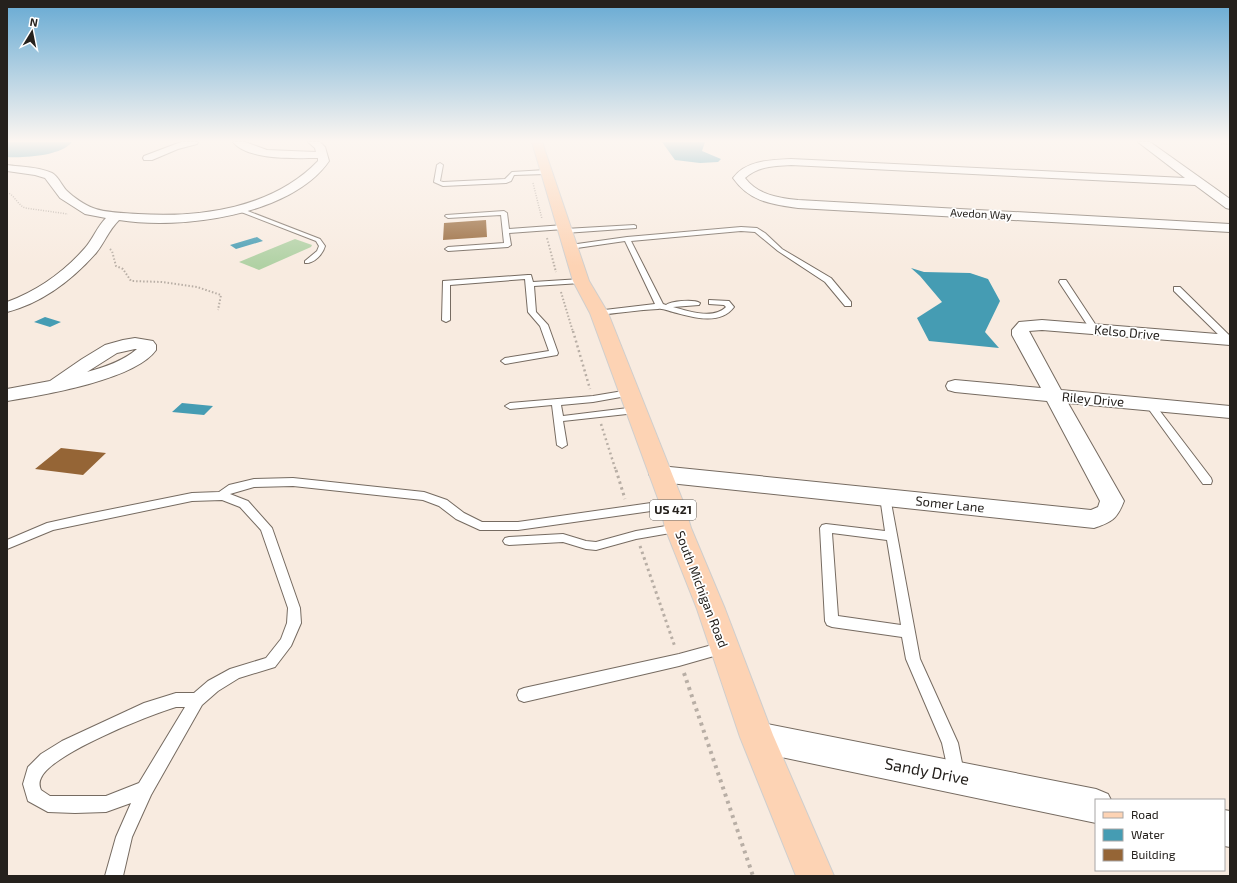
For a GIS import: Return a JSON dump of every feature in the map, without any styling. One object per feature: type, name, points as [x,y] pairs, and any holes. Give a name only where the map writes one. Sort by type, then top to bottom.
[{"type":"main road","name":"South Michigan Road","points":[[550,183],[581,281],[599,313],[672,504],[678,528],[711,609],[757,737],[812,871]]},
{"type":"street","points":[[55,183],[64,195],[89,211],[110,221],[195,218],[238,209],[269,200],[294,188],[300,183]]},
{"type":"street","name":"Avedon Way","points":[[742,183],[750,192],[760,196],[798,204],[1230,228]]},
{"type":"street","points":[[1199,183],[1230,206]]},
{"type":"street","points":[[7,307],[32,298],[58,281],[91,250],[110,221]]},
{"type":"street","name":"Kelso Drive","points":[[1025,326],[1042,325],[1229,340]]},
{"type":"street","name":"Somer Lane","points":[[660,474],[1094,519],[1108,512],[1112,501],[1021,335],[1020,330],[1025,326]]},
{"type":"street","points":[[7,395],[57,385]]},
{"type":"street","name":"Riley Drive","points":[[955,386],[1230,412]]},
{"type":"street","name":"Sandy Drive","points":[[757,737],[1095,806]]},
{"type":"lane","points":[[441,183],[460,183]]},
{"type":"lane","points":[[238,209],[318,240],[322,246],[320,252],[307,262]]},
{"type":"lane","points":[[448,216],[504,213],[508,245],[448,249]]},
{"type":"lane","points":[[567,235],[634,227]]},
{"type":"lane","points":[[506,231],[627,239],[741,229],[756,230],[764,234],[780,250],[828,280],[848,304]]},
{"type":"lane","points":[[627,239],[660,306]]},
{"type":"lane","points":[[446,320],[446,283],[528,277],[532,312],[544,325],[554,353],[505,361]]},
{"type":"lane","points":[[530,284],[581,281]]},
{"type":"lane","points":[[1063,282],[1095,330]]},
{"type":"lane","points":[[1176,289],[1229,340]]},
{"type":"lane","points":[[660,306],[712,317],[723,315],[728,312],[730,307],[726,303],[712,302]]},
{"type":"lane","points":[[599,313],[696,303]]},
{"type":"lane","points":[[510,406],[556,403],[633,402]]},
{"type":"lane","points":[[558,419],[633,402]]},
{"type":"lane","points":[[556,403],[562,445]]},
{"type":"lane","points":[[1150,404],[1207,481]]},
{"type":"lane","points":[[222,496],[225,492],[233,488],[254,483],[293,482],[424,496],[443,503],[460,516],[480,526],[518,526],[672,504]]},
{"type":"lane","points":[[7,545],[51,526],[83,518],[192,497],[222,496],[244,504],[266,528],[294,608],[294,624],[286,642],[270,663],[235,673],[213,686],[197,700],[145,789],[124,838],[114,876]]},
{"type":"lane","points":[[885,497],[913,659],[950,743],[957,777]]},
{"type":"lane","points":[[509,541],[563,538],[596,546],[636,535],[678,528]]},
{"type":"lane","points":[[892,536],[826,528],[832,621],[909,632]]},
{"type":"lane","points":[[524,695],[679,660],[725,647]]},
{"type":"lane","points":[[145,789],[106,804],[48,804],[34,795],[31,784],[34,773],[46,759],[67,746],[149,708],[176,700],[197,700]]},
{"type":"path","points":[[7,192],[19,201],[21,206],[25,208],[110,221],[118,230],[110,248],[116,266],[123,269],[131,281],[178,284],[209,290],[221,295],[218,310]]},
{"type":"green space","points":[[295,239],[312,245],[311,247],[259,270],[239,262]]},
{"type":"water","points":[[257,237],[263,241],[236,249],[230,245]]},
{"type":"water","points":[[911,268],[924,272],[970,273],[988,279],[1000,301],[985,332],[999,348],[929,341],[917,318],[942,302],[920,276]]},
{"type":"water","points":[[45,317],[61,322],[50,327],[34,322]]},
{"type":"water","points":[[182,403],[213,406],[204,415],[172,412]]},
{"type":"building","points":[[486,220],[487,237],[443,240],[444,223]]},
{"type":"building","points":[[61,448],[106,453],[83,475],[35,469]]}]
